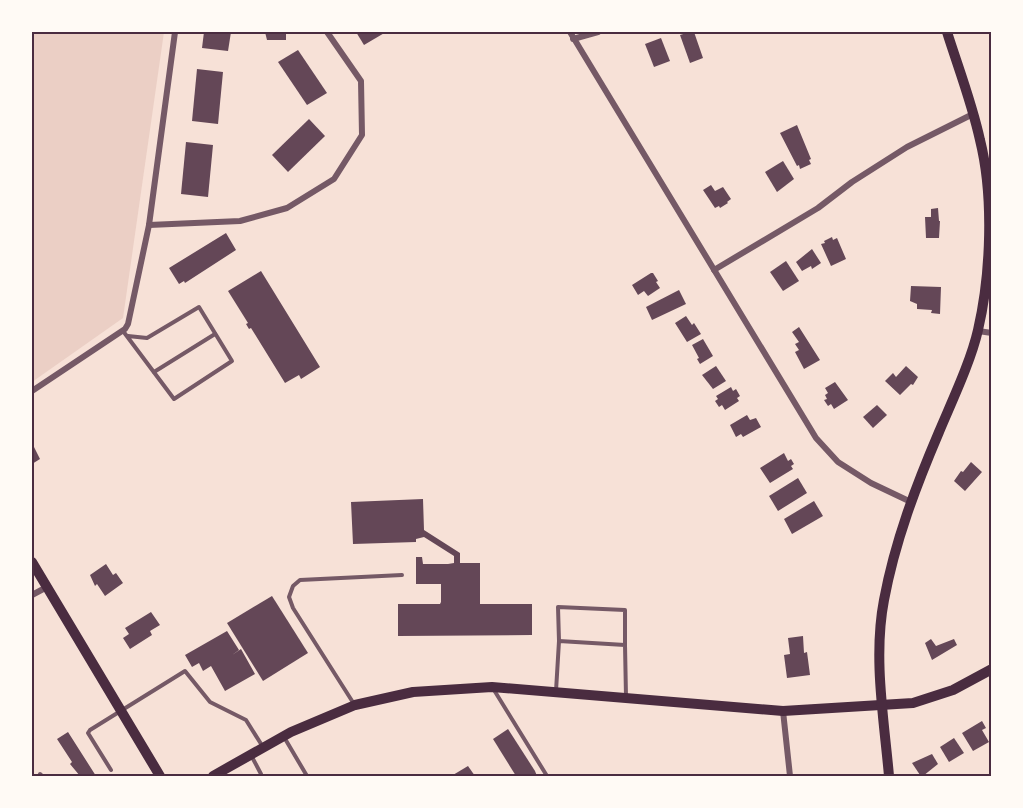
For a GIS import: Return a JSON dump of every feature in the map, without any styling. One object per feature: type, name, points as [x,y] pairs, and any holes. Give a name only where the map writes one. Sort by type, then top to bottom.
[{"type":"main road","points":[[889,777],[880,653],[884,602],[895,550],[911,502],[958,387],[978,331],[986,272],[989,204],[987,176],[973,114],[947,32]]},
{"type":"main road","points":[[32,562],[160,777]]},
{"type":"main road","points":[[213,777],[284,736],[355,705],[413,692],[492,687],[783,711],[913,703],[953,690],[992,669]]},
{"type":"street","points":[[32,391],[125,333],[129,324],[150,225],[176,32]]},
{"type":"street","points":[[150,225],[240,221],[287,208],[334,179],[362,135],[361,81],[327,32]]},
{"type":"street","points":[[570,32],[816,438],[838,462],[871,483],[911,502]]},
{"type":"street","points":[[573,39],[598,32]]},
{"type":"street","points":[[714,270],[818,208],[852,182],[908,147],[973,114]]},
{"type":"street","points":[[978,331],[992,333]]},
{"type":"street","points":[[32,596],[47,586]]},
{"type":"street","points":[[783,711],[790,777]]},
{"type":"lane","points":[[199,307],[232,361],[174,399],[125,333],[147,338],[199,307]]},
{"type":"lane","points":[[154,372],[215,334]]},
{"type":"lane","points":[[355,705],[293,608],[289,597],[293,586],[300,580],[402,575]]},
{"type":"lane","points":[[556,692],[558,607],[614,609],[625,610],[626,698]]},
{"type":"lane","points":[[559,641],[626,645]]},
{"type":"lane","points":[[111,770],[88,733],[90,730],[185,671],[210,702],[246,720],[264,748]]},
{"type":"lane","points":[[492,687],[548,777]]},
{"type":"lane","points":[[284,736],[308,777]]},
{"type":"lane","points":[[251,754],[261,774],[260,777]]},
{"type":"shaded area","points":[[35,32],[164,32],[123,318],[32,382],[32,38]]},
{"type":"building","points":[[204,32],[231,32],[228,51],[202,48]]},
{"type":"building","points":[[265,32],[286,32],[286,40],[267,40]]},
{"type":"building","points":[[356,32],[386,32],[364,45]]},
{"type":"building","points":[[694,32],[703,58],[690,63],[680,35]]},
{"type":"building","points":[[661,38],[670,61],[654,67],[645,44]]},
{"type":"building","points":[[298,50],[327,93],[307,105],[278,62]]},
{"type":"building","points":[[197,69],[223,72],[218,124],[192,121]]},
{"type":"building","points":[[309,119],[325,136],[288,172],[272,155]]},
{"type":"building","points":[[797,125],[811,159],[809,160],[811,164],[800,169],[780,133]]},
{"type":"building","points":[[186,142],[213,145],[208,197],[181,194]]},
{"type":"building","points":[[783,161],[794,179],[777,192],[765,172]]},
{"type":"building","points":[[711,185],[715,191],[723,187],[731,199],[728,203],[715,208],[703,190]]},
{"type":"building","points":[[938,208],[939,238],[926,238],[925,217],[931,217],[931,209]]},
{"type":"building","points":[[226,233],[236,250],[185,283],[184,281],[179,284],[169,268]]},
{"type":"building","points":[[832,237],[833,240],[837,238],[846,259],[831,266],[821,244]]},
{"type":"building","points":[[812,249],[821,263],[812,269],[811,266],[802,271],[796,262]]},
{"type":"building","points":[[786,261],[799,281],[783,291],[770,272]]},
{"type":"building","points":[[261,271],[320,367],[301,379],[299,375],[285,383],[251,328],[249,329],[246,324],[248,323],[228,291]]},
{"type":"building","points":[[651,273],[658,281],[656,282],[660,288],[648,296],[644,291],[638,295],[632,285]]},
{"type":"building","points":[[911,286],[941,287],[940,314],[931,313],[932,310],[917,309],[917,304],[910,301]]},
{"type":"building","points":[[679,290],[686,304],[652,320],[646,307]]},
{"type":"building","points":[[686,316],[701,334],[687,342],[675,323]]},
{"type":"building","points":[[799,327],[820,360],[804,369],[795,352],[799,350],[795,344],[799,342],[792,332]]},
{"type":"building","points":[[703,339],[713,356],[700,364],[692,345]]},
{"type":"building","points":[[716,366],[726,381],[713,389],[702,375]]},
{"type":"building","points":[[906,366],[918,377],[913,385],[911,384],[900,395],[885,381],[893,373],[896,377]]},
{"type":"building","points":[[835,382],[848,400],[834,409],[824,400],[827,399],[825,395],[828,393],[825,388]]},
{"type":"building","points":[[731,387],[733,391],[736,389],[740,396],[737,398],[739,401],[725,410],[715,401],[718,399],[716,396]]},
{"type":"building","points":[[877,405],[887,415],[873,428],[863,417]]},
{"type":"building","points":[[747,415],[750,420],[756,418],[761,427],[743,437],[741,434],[736,437],[730,425]]},
{"type":"building","points":[[32,443],[40,459],[32,464]]},
{"type":"building","points":[[784,453],[788,461],[791,459],[794,464],[791,466],[793,469],[770,483],[760,468]]},
{"type":"building","points":[[971,462],[982,472],[965,491],[954,481]]},
{"type":"building","points":[[798,478],[807,493],[778,511],[769,496]]},
{"type":"building","points":[[423,499],[424,530],[460,553],[460,563],[480,563],[480,604],[532,604],[532,635],[398,636],[398,604],[440,604],[441,602],[441,584],[416,584],[416,557],[422,557],[423,564],[448,564],[454,563],[454,556],[424,537],[416,539],[416,542],[353,544],[351,502]]},
{"type":"building","points":[[814,501],[823,516],[792,534],[784,519]]},
{"type":"building","points":[[106,564],[113,575],[116,573],[123,583],[105,596],[97,584],[95,586],[90,575]]},
{"type":"building","points":[[272,596],[308,653],[263,681],[227,623]]},
{"type":"building","points":[[151,612],[160,625],[150,631],[152,635],[130,649],[123,638],[129,634],[125,628]]},
{"type":"building","points":[[227,631],[239,650],[232,655],[241,649],[255,674],[225,691],[211,666],[203,671],[199,663],[192,667],[185,655]]},
{"type":"building","points":[[803,636],[804,653],[807,652],[810,675],[787,678],[784,655],[790,654],[788,638]]},
{"type":"building","points":[[931,639],[936,646],[954,639],[957,645],[932,660],[925,643]]},
{"type":"building","points":[[982,721],[986,728],[982,730],[989,742],[973,751],[962,733]]},
{"type":"building","points":[[508,729],[537,776],[516,776],[493,739]]},
{"type":"building","points":[[68,732],[96,776],[80,776],[70,764],[72,762],[57,739]]},
{"type":"building","points":[[954,738],[964,753],[949,762],[940,747]]},
{"type":"building","points":[[932,754],[938,764],[923,776],[920,775],[912,763]]},
{"type":"building","points":[[468,766],[475,776],[453,775]]}]
